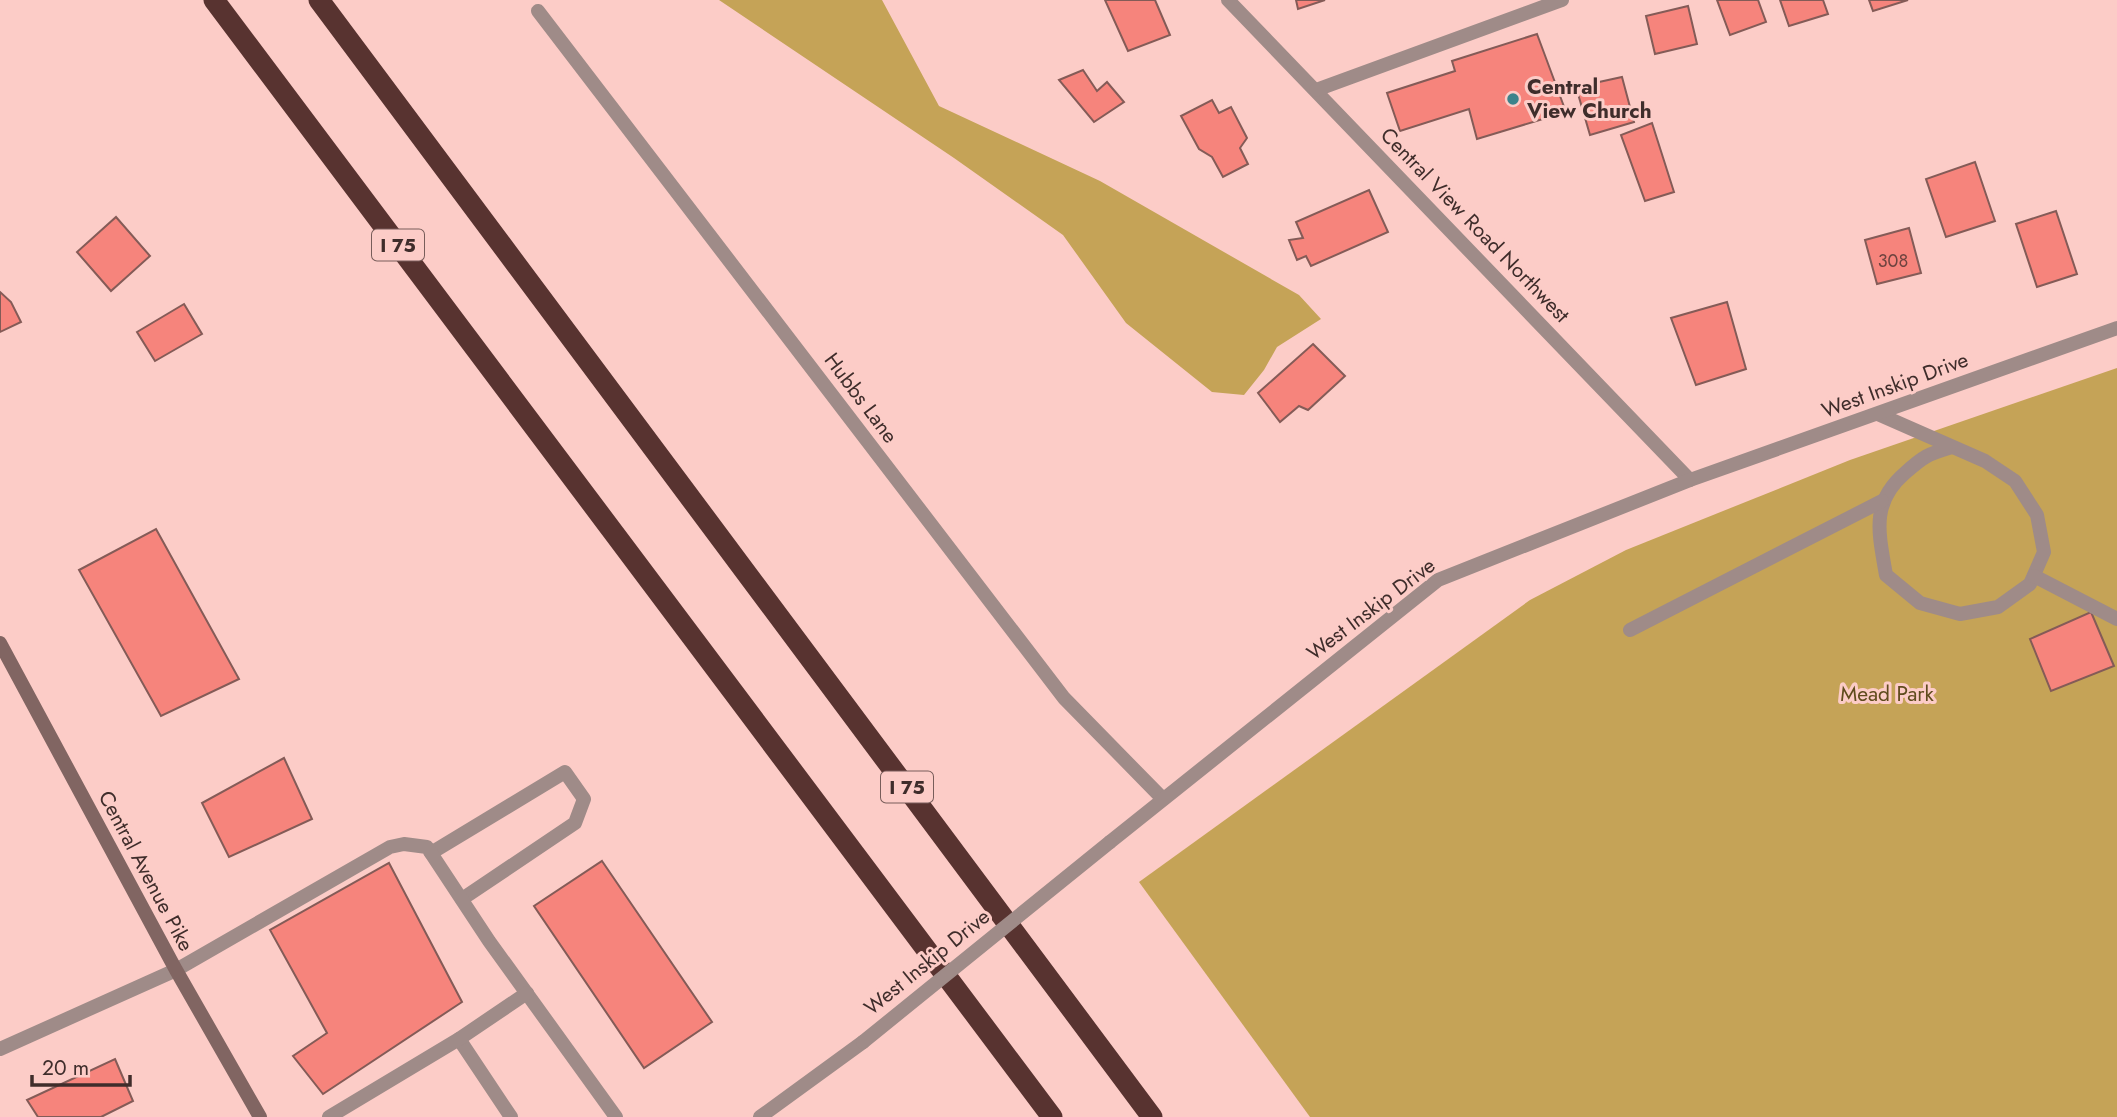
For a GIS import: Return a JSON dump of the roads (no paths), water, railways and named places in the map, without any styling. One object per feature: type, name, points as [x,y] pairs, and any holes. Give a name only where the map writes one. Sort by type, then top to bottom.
[{"type":"highway","name":"I 75","points":[[214,0],[1052,1117]]},
{"type":"highway","name":"I 75","points":[[319,0],[1152,1117]]},
{"type":"main road","name":"Central Avenue Pike","points":[[0,643],[176,970],[260,1117]]},
{"type":"street","name":"Central View Road Northwest","points":[[1228,0],[1690,480]]},
{"type":"street","points":[[1316,90],[1562,0]]},
{"type":"street","name":"Hubbs Lane","points":[[538,11],[1064,698],[1163,799]]},
{"type":"street","name":"West Inskip Drive","points":[[760,1117],[863,1042],[1438,580],[1690,480],[2117,328]]},
{"type":"street","points":[[1878,414],[1952,447],[1995,468],[2015,481],[2036,515],[2044,552],[2030,584],[1998,607],[1960,614],[1920,603],[1886,575],[1879,531],[1882,501],[1891,485],[1926,455],[1952,447]]},
{"type":"street","points":[[1630,630],[1882,501]]},
{"type":"street","points":[[2034,576],[2117,619]]},
{"type":"street","points":[[431,853],[565,772],[584,799],[575,822],[462,899]]},
{"type":"street","points":[[0,1049],[176,970],[390,846],[417,844],[427,847],[616,1117]]},
{"type":"street","points":[[329,1117],[459,1040],[527,993]]},
{"type":"street","points":[[459,1040],[511,1117]]},
{"type":"place","name":"Central View Church","points":[[1513,99]]},
{"type":"park label","name":"Mead Park","points":[[1887,694]]}]
